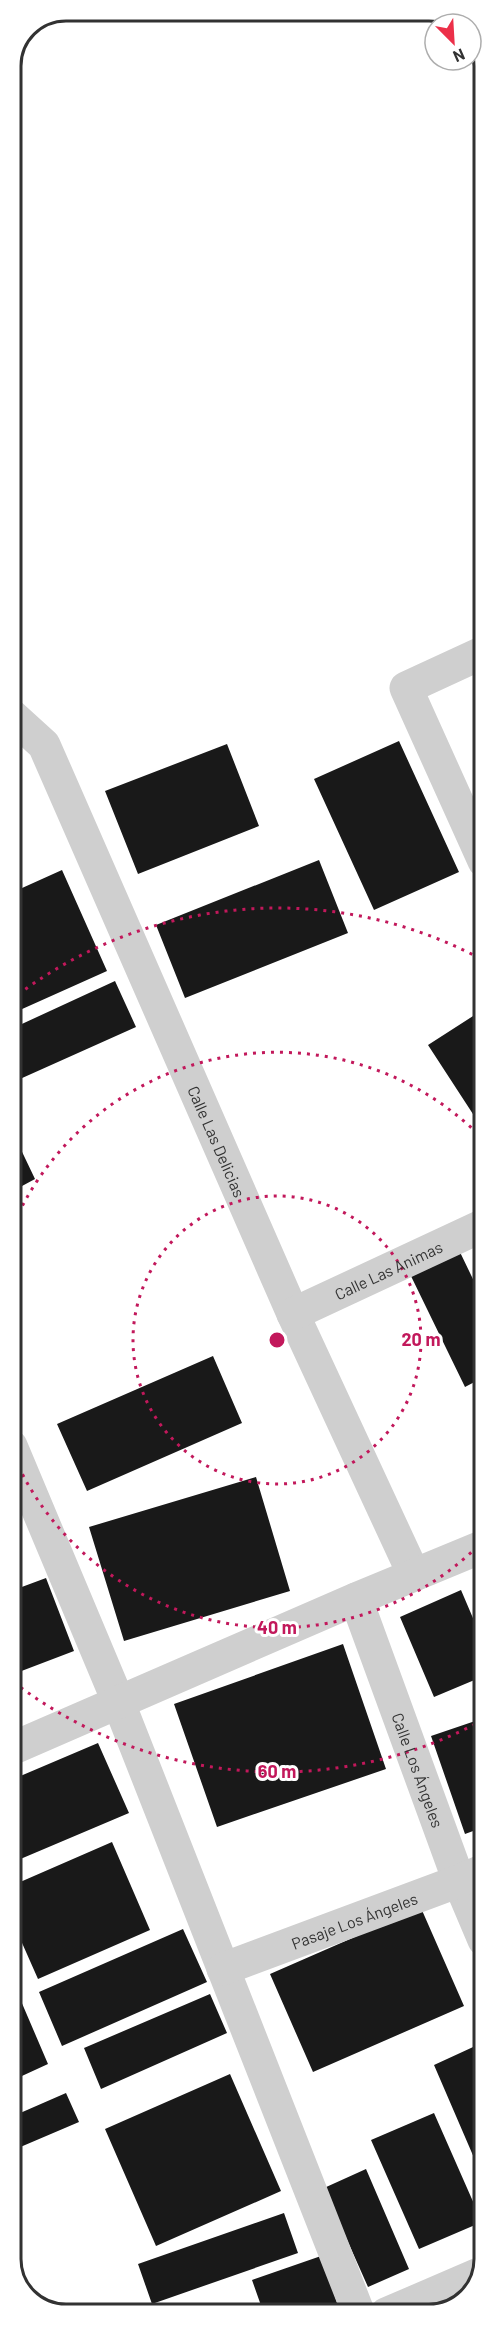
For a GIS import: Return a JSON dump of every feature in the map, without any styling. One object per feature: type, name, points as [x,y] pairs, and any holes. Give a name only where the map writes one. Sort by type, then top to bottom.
[{"type":"street","points":[[474,657],[406,688],[474,839]]},
{"type":"street","name":"Calle Las Delicias","points":[[21,724],[44,745],[293,1314],[414,1575]]},
{"type":"street","name":"Calle Las Animas","points":[[293,1314],[474,1230]]},
{"type":"street","points":[[21,1470],[118,1701],[355,2304]]},
{"type":"street","points":[[21,1745],[474,1550]]},
{"type":"street","name":"Calle Los Ángeles","points":[[356,1599],[472,1876]]},
{"type":"street","name":"Pasaje Los Ángeles","points":[[224,1969],[472,1876]]},
{"type":"street","points":[[409,2304],[470,2278]]},
{"type":"building","points":[[399,741],[459,872],[374,910],[314,779]]},
{"type":"building","points":[[227,744],[259,826],[138,874],[105,791]]},
{"type":"building","points":[[319,860],[348,933],[185,998],[156,925]]},
{"type":"building","points":[[62,870],[107,971],[21,1010],[21,888]]},
{"type":"building","points":[[115,981],[136,1027],[21,1079],[21,1024]]},
{"type":"building","points":[[474,1015],[474,1116],[428,1045]]},
{"type":"building","points":[[21,1150],[35,1179],[21,1187]]},
{"type":"building","points":[[458,1248],[474,1281],[474,1382],[465,1387],[409,1272]]},
{"type":"building","points":[[213,1356],[242,1423],[87,1491],[57,1424]]},
{"type":"building","points":[[256,1477],[290,1591],[124,1641],[89,1527]]},
{"type":"building","points":[[46,1578],[74,1651],[21,1671],[21,1587]]},
{"type":"building","points":[[461,1590],[474,1621],[474,1680],[434,1697],[400,1617]]},
{"type":"building","points":[[343,1644],[386,1769],[217,1827],[174,1704]]},
{"type":"building","points":[[474,1721],[474,1831],[465,1834],[431,1736]]},
{"type":"building","points":[[98,1743],[129,1813],[21,1859],[21,1776]]},
{"type":"building","points":[[112,1842],[150,1930],[38,1979],[21,1941],[21,1882]]},
{"type":"building","points":[[421,1908],[464,2006],[313,2072],[270,1974]]},
{"type":"building","points":[[183,1929],[207,1982],[62,2046],[39,1992]]},
{"type":"building","points":[[210,1994],[227,2033],[101,2089],[84,2048]]},
{"type":"building","points":[[21,2001],[48,2064],[21,2076]]},
{"type":"building","points":[[474,2047],[474,2158],[434,2065]]},
{"type":"building","points":[[230,2074],[281,2191],[156,2246],[105,2129]]},
{"type":"building","points":[[66,2093],[79,2122],[21,2147],[21,2113]]},
{"type":"building","points":[[434,2113],[474,2204],[474,2225],[419,2249],[371,2140]]},
{"type":"building","points":[[366,2169],[409,2269],[368,2287],[324,2188]]},
{"type":"building","points":[[284,2213],[298,2253],[152,2304],[138,2264]]},
{"type":"building","points":[[321,2256],[338,2304],[260,2304],[252,2280]]}]
